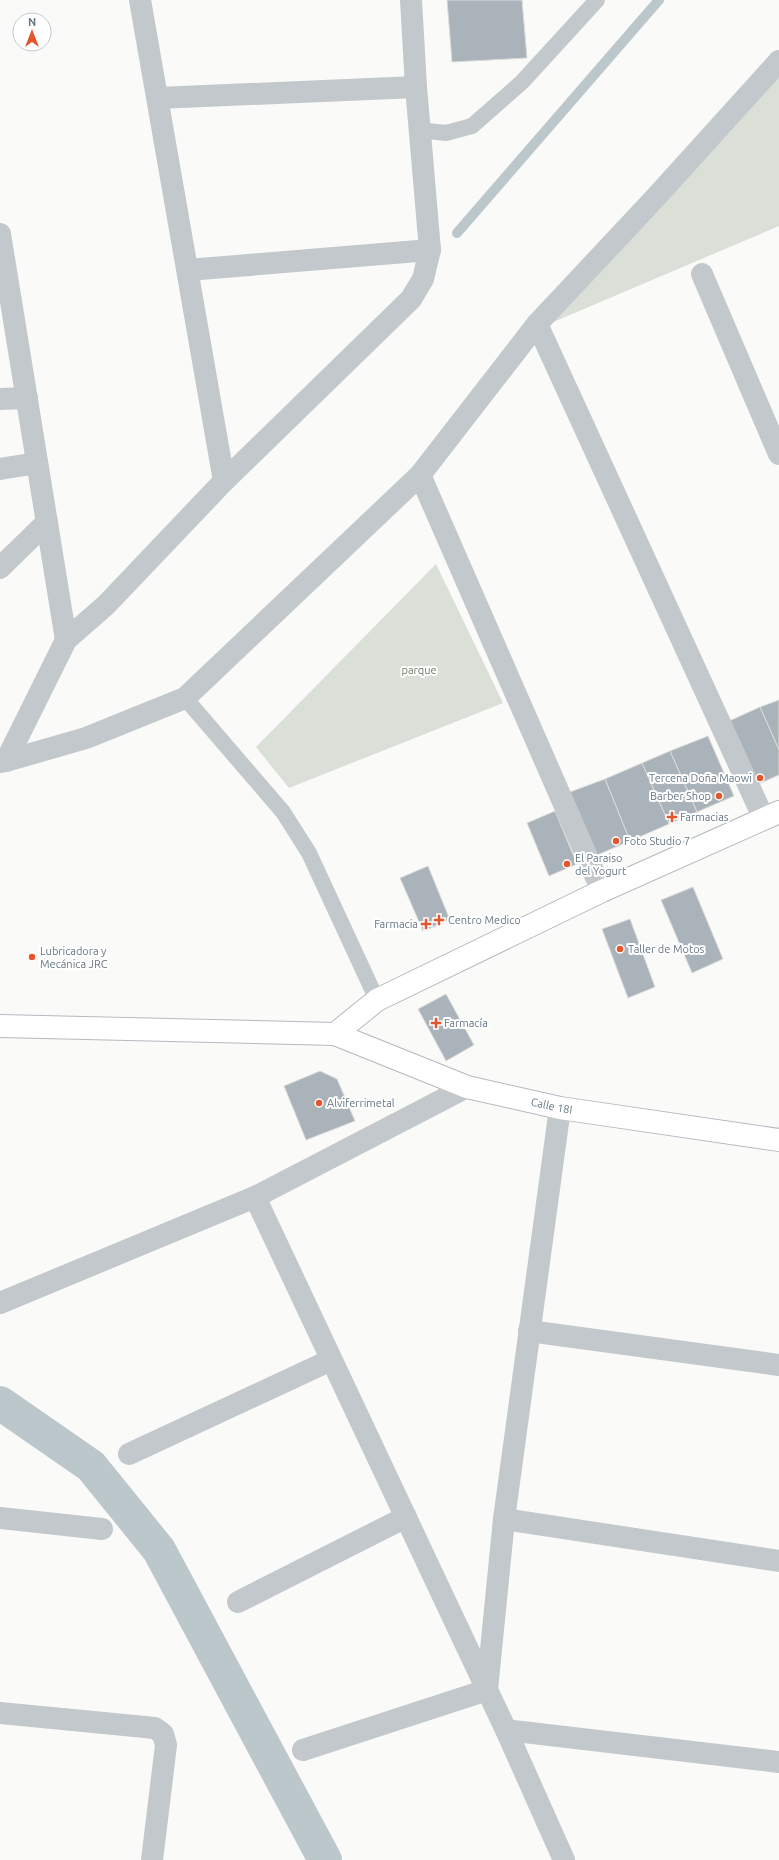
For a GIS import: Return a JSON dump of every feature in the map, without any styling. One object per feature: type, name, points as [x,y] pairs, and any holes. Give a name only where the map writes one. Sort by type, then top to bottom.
[{"type":"street","points":[[140,0],[224,481]]},
{"type":"street","points":[[3,762],[66,640],[106,605],[224,481],[411,299],[423,278],[430,250],[416,87],[411,0]]},
{"type":"street","points":[[3,762],[86,738],[185,698],[420,475],[537,324],[656,197],[779,61]]},
{"type":"street","points":[[158,98],[416,87]]},
{"type":"street","points":[[0,239],[66,640]]},
{"type":"street","points":[[188,270],[430,250]]},
{"type":"street","points":[[702,274],[779,454]]},
{"type":"street","points":[[0,1026],[335,1034],[377,1000],[602,891],[772,816],[537,324]]},
{"type":"street","points":[[0,399],[27,398]]},
{"type":"street","points":[[0,469],[37,462]]},
{"type":"street","points":[[420,475],[602,891]]},
{"type":"street","points":[[0,568],[47,522]]},
{"type":"street","name":"Calle 18I","points":[[335,1034],[467,1087],[560,1108],[779,1140]]},
{"type":"street","points":[[0,1303],[255,1197],[467,1087]]},
{"type":"street","points":[[487,1690],[504,1519],[560,1108]]},
{"type":"street","points":[[255,1197],[506,1730],[564,1860]]},
{"type":"street","points":[[529,1331],[779,1365]]},
{"type":"street","points":[[129,1454],[331,1360]]},
{"type":"street","points":[[238,1602],[406,1517]]},
{"type":"street","points":[[0,1518],[102,1529]]},
{"type":"street","points":[[504,1519],[779,1561]]},
{"type":"street","points":[[303,1750],[487,1690]]},
{"type":"street","points":[[0,1713],[155,1728],[163,1734],[166,1745],[152,1860]]},
{"type":"street","points":[[506,1730],[779,1762]]},
{"type":"lane","points":[[420,130],[446,133],[472,126],[522,82],[597,0]]},
{"type":"lane","points":[[185,698],[284,812],[308,853],[377,1000]]},
{"type":"green space","points":[[779,77],[779,226],[544,326]]},
{"type":"green space","name":"parque","points":[[436,564],[503,703],[289,788],[256,747]]},
{"type":"building","points":[[447,0],[522,0],[527,58],[452,62]]},
{"type":"building","points":[[779,700],[779,750],[760,707]]},
{"type":"building","points":[[760,707],[779,750],[779,775],[756,785],[729,721]]},
{"type":"building","points":[[708,736],[734,796],[697,812],[670,751]]},
{"type":"building","points":[[670,751],[697,812],[669,824],[642,763]]},
{"type":"building","points":[[642,763],[669,824],[630,841],[605,779]]},
{"type":"building","points":[[605,779],[630,841],[597,855],[570,792]]},
{"type":"building","points":[[555,811],[577,864],[549,876],[527,823]]},
{"type":"building","points":[[428,866],[450,920],[423,931],[400,878]]},
{"type":"building","points":[[693,887],[723,959],[692,973],[661,900]]},
{"type":"building","points":[[630,919],[655,987],[628,998],[602,929]]},
{"type":"building","points":[[446,994],[474,1045],[446,1061],[418,1009]]},
{"type":"building","name":"Alviferrimetal","points":[[320,1071],[337,1079],[355,1121],[306,1140],[284,1086]]},
{"type":"waterway","points":[[457,233],[659,0]]},
{"type":"waterway","points":[[0,1403],[91,1466],[159,1550],[325,1860]]},
{"type":"place","name":"Tercena Doña Maowi","points":[[760,778]]},
{"type":"place","name":"Barber Shop","points":[[719,796]]},
{"type":"place","name":"Farmacias","points":[[672,817]]},
{"type":"place","name":"Foto Studio 7","points":[[616,841]]},
{"type":"place","name":"El Paraiso del Yogurt","points":[[567,864]]},
{"type":"place","name":"Centro Medico","points":[[439,920]]},
{"type":"place","name":"Farmacia","points":[[426,924]]},
{"type":"place","name":"Taller de Motos","points":[[620,949]]},
{"type":"place","name":"Lubricadora y Mecánica JRC","points":[[32,957]]},
{"type":"place","name":"Farmacía","points":[[436,1023]]},
{"type":"place","name":"Alviferrimetal","points":[[319,1103]]}]
